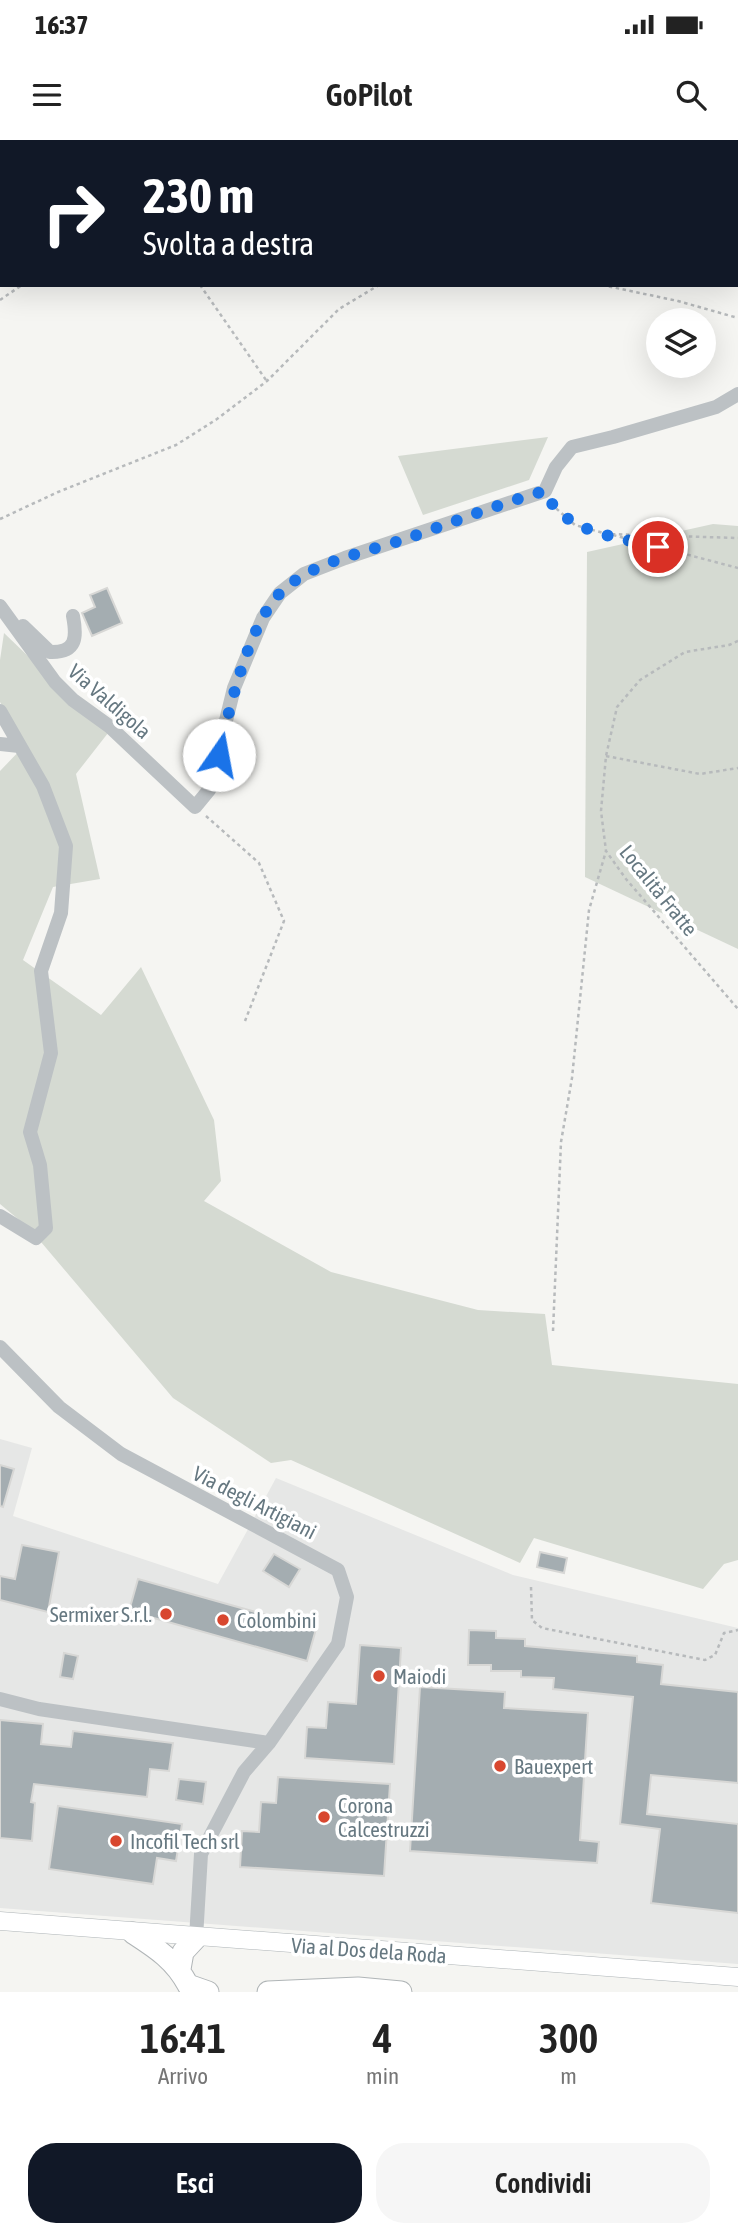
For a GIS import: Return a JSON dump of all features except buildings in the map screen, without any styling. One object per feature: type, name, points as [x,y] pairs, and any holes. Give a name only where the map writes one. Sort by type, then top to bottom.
[{"type":"highway","points":[[133,1933],[163,1952],[180,1969],[188,1985],[208,1992]]},
{"type":"highway","points":[[180,1969],[183,1952],[196,1938]]},
{"type":"highway","points":[[268,1992],[358,1988],[401,1992]]},
{"type":"main road","name":"Via al Dos dela Roda","points":[[0,1922],[738,1978]]},
{"type":"street","points":[[195,807],[209,790],[234,688],[263,618],[280,593],[304,574],[545,491],[556,467],[572,447],[716,407],[738,394]]},
{"type":"street","points":[[0,604],[50,652],[61,653],[73,645],[73,616]]},
{"type":"street","name":"Via Valdigola","points":[[0,604],[55,682],[73,700],[108,726],[195,807]]},
{"type":"street","points":[[0,711],[43,786],[66,846],[61,913],[41,971],[51,1053],[30,1132],[40,1165],[46,1228],[36,1238],[0,1216]]},
{"type":"street","points":[[0,744],[19,746]]},
{"type":"street","name":"Via degli Artigiani","points":[[0,1347],[59,1407],[121,1454],[338,1570],[347,1597],[338,1644],[269,1743],[244,1772],[201,1854],[196,1938]]},
{"type":"street","points":[[0,1699],[39,1709],[269,1743]]},
{"type":"path","points":[[0,300],[19,287]]},
{"type":"path","points":[[201,287],[267,381]]},
{"type":"path","points":[[0,519],[58,492],[176,445],[218,419],[267,381],[339,310],[376,287]]},
{"type":"path","points":[[612,287],[678,301],[738,318]]},
{"type":"path","points":[[545,491],[550,503],[575,525],[738,568]]},
{"type":"path","points":[[607,534],[738,538]]},
{"type":"path","name":"Località Fratte","points":[[738,641],[685,652],[640,680],[617,707],[606,755],[601,811],[606,851],[626,879],[738,1009]]},
{"type":"path","points":[[606,755],[700,774],[738,768]]},
{"type":"path","points":[[195,807],[259,863],[284,921],[245,1021]]},
{"type":"path","points":[[553,1331],[561,1142],[572,1078],[589,910],[606,851]]},
{"type":"path","points":[[531,1587],[532,1620],[542,1628],[705,1660],[715,1655],[724,1633],[738,1630]]},
{"type":"shaded area","points":[[548,437],[529,480],[423,515],[398,456]]},
{"type":"shaded area","points":[[713,524],[738,526],[738,949],[585,877],[587,552]]},
{"type":"shaded area","points":[[4,633],[108,733],[76,774],[100,879],[53,887],[23,960],[101,1015],[141,967],[214,1120],[221,1181],[204,1201],[331,1272],[478,1310],[545,1314],[552,1365],[738,1384],[738,1560],[724,1564],[703,1589],[534,1538],[520,1563],[291,1460],[271,1463],[173,1398],[30,1229],[0,1204],[0,771],[25,745],[0,702],[0,660]]},
{"type":"shaded area","points":[[0,1439],[32,1448],[13,1516],[218,1584],[276,1478],[513,1575],[738,1628],[738,1964],[0,1908]]},
{"type":"place","name":"Sermixer S.r.l.","points":[[166,1614]]},
{"type":"place","name":"Colombini","points":[[223,1620]]},
{"type":"place","name":"Maiodi","points":[[379,1676]]},
{"type":"place","name":"Bauexpert","points":[[500,1766]]},
{"type":"place","name":"Corona Calcestruzzi","points":[[324,1817]]},
{"type":"place","name":"Incofil Tech srl","points":[[116,1841]]},
{"type":"route","points":[[219,755],[234,688],[263,618],[280,593],[304,574],[545,491],[550,503],[575,525],[658,547]]}]
